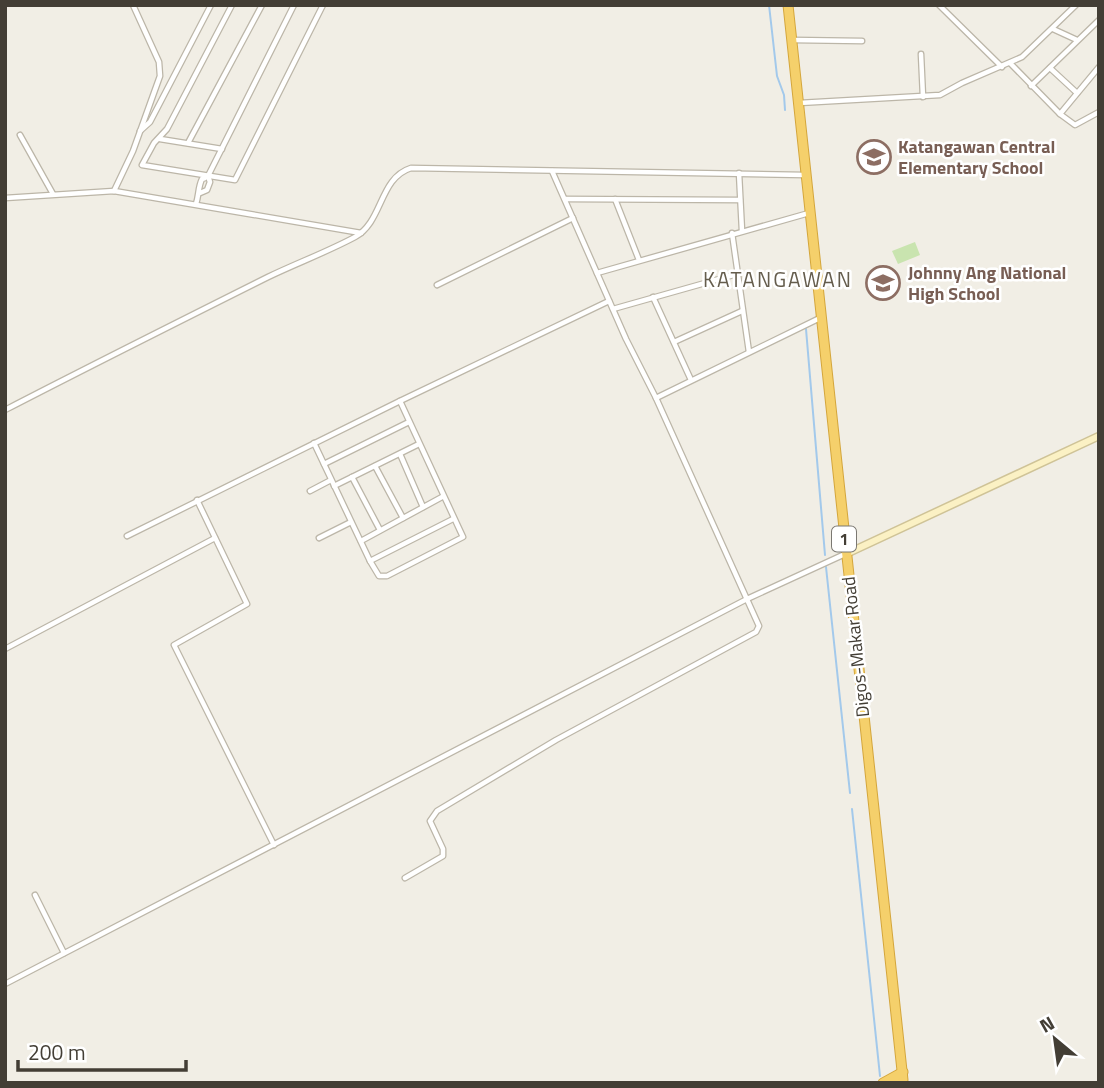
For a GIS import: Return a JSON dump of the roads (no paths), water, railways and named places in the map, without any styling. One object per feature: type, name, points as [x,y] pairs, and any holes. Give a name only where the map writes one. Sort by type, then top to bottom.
[{"type":"highway","name":"Digos-Makar Road","points":[[788,5],[901,1078]]},
{"type":"highway","points":[[883,1083],[901,1078]]},
{"type":"street","points":[[114,191],[159,82],[161,68],[133,5]]},
{"type":"street","points":[[139,132],[150,122],[211,5]]},
{"type":"street","points":[[232,5],[167,129],[154,143],[142,165],[234,180],[323,5]]},
{"type":"street","points":[[188,143],[262,5]]},
{"type":"street","points":[[196,204],[200,193],[198,187],[202,179],[208,176],[294,5]]},
{"type":"street","points":[[939,5],[1002,66]]},
{"type":"street","points":[[798,103],[940,95],[1028,53],[1076,5]]},
{"type":"street","points":[[1031,86],[1099,20]]},
{"type":"street","points":[[1053,29],[1077,40]]},
{"type":"street","points":[[792,40],[862,41]]},
{"type":"street","points":[[921,54],[923,97]]},
{"type":"street","points":[[1010,63],[1060,114],[1075,125],[1099,112]]},
{"type":"street","points":[[1060,114],[1099,67]]},
{"type":"street","points":[[1050,68],[1077,93]]},
{"type":"street","points":[[20,135],[53,194]]},
{"type":"street","points":[[159,139],[222,149]]},
{"type":"street","points":[[5,410],[175,323],[362,233],[370,224],[394,179],[411,168],[806,175]]},
{"type":"street","points":[[405,878],[443,856],[443,849],[430,821],[437,811],[556,740],[756,632],[759,626],[552,171]]},
{"type":"street","points":[[739,173],[742,231]]},
{"type":"street","points":[[5,198],[114,191],[362,233]]},
{"type":"street","points":[[565,199],[740,200]]},
{"type":"street","points":[[615,199],[639,260]]},
{"type":"street","points":[[597,273],[810,213]]},
{"type":"street","points":[[437,285],[573,218]]},
{"type":"street","points":[[732,233],[749,352]]},
{"type":"street","points":[[613,309],[737,274]]},
{"type":"street","points":[[653,297],[691,380]]},
{"type":"street","points":[[127,536],[610,301]]},
{"type":"street","points":[[674,342],[742,311]]},
{"type":"street","points":[[656,398],[820,318]]},
{"type":"street","points":[[314,443],[370,561],[379,576],[387,576],[463,537],[442,497],[400,401]]},
{"type":"street","points":[[324,464],[410,422]]},
{"type":"street","points":[[5,984],[747,599],[1099,436]]},
{"type":"street","points":[[334,486],[419,444]]},
{"type":"street","points":[[400,454],[424,507]]},
{"type":"street","points":[[375,466],[403,518]]},
{"type":"street","points":[[352,477],[380,530]]},
{"type":"street","points":[[310,491],[331,480]]},
{"type":"street","points":[[361,541],[442,497]]},
{"type":"street","points":[[197,500],[247,604],[174,645],[274,845]]},
{"type":"street","points":[[370,561],[453,519]]},
{"type":"street","points":[[319,538],[351,522]]},
{"type":"street","points":[[5,649],[215,538]]},
{"type":"street","points":[[35,895],[64,953]]},
{"type":"waterway","points":[[769,5],[777,76],[784,95],[785,110]]},
{"type":"waterway","points":[[806,329],[825,555]]},
{"type":"waterway","points":[[826,567],[850,793]]},
{"type":"waterway","points":[[852,809],[880,1076]]},
{"type":"place","name":"Katangawan Central Elementary School","points":[[874,157]]},
{"type":"place","name":"Johnny Ang National High School","points":[[883,283]]},
{"type":"district","name":"KATANGAWAN","points":[[778,280]]}]
